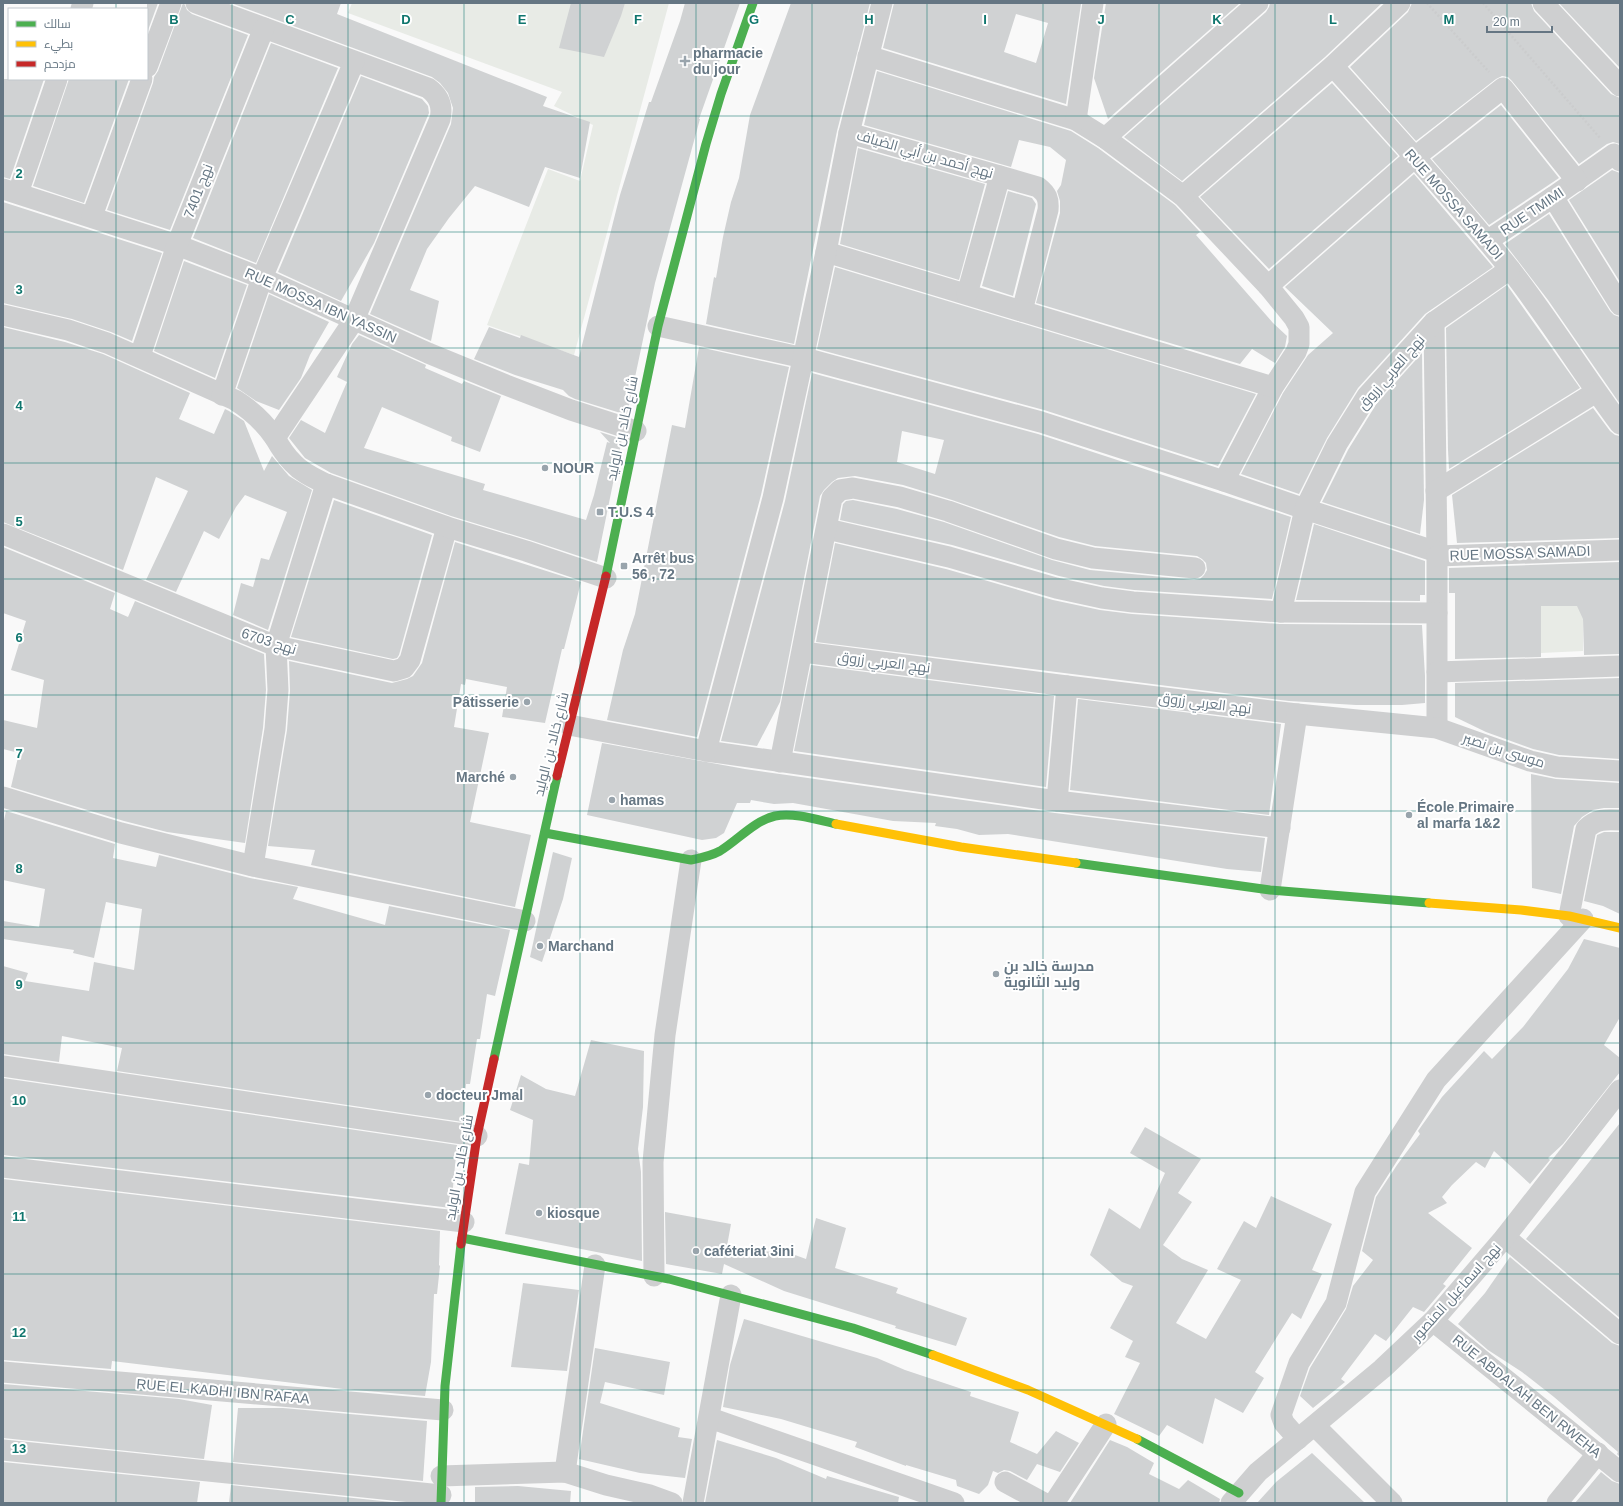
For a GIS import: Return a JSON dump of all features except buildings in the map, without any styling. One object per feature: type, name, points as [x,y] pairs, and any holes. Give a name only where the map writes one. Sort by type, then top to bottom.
[{"type":"street","points":[[148,64],[170,3]]},
{"type":"street","points":[[196,3],[428,88],[438,98],[442,112],[354,320],[275,438]]},
{"type":"street","name":"شارع خالد بن الوليد","points":[[441,1491],[443,1410],[463,1230],[477,1136],[569,725],[606,578],[658,326],[706,144],[721,94],[753,3]]},
{"type":"street","points":[[706,751],[771,506],[804,358],[849,133],[882,3]]},
{"type":"street","points":[[1076,120],[1093,3]]},
{"type":"street","points":[[1105,138],[1258,3]]},
{"type":"street","points":[[1183,196],[1333,66],[1400,3]]},
{"type":"street","points":[[1543,3],[1620,86]]},
{"type":"street","name":"نهج 7401","points":[[140,356],[178,245],[264,28]]},
{"type":"street","points":[[868,56],[1076,120],[1105,138],[1183,196],[1268,286],[1294,318],[1300,336],[1299,344],[1296,352],[1273,387],[1224,481]]},
{"type":"street","points":[[222,395],[262,278],[354,62]]},
{"type":"street","name":"RUE MOSSA SAMADI","points":[[1333,66],[1415,157],[1510,269],[1548,319],[1596,392],[1620,424]]},
{"type":"street","points":[[11,191],[57,80]]},
{"type":"street","points":[[92,216],[142,80]]},
{"type":"street","points":[[1268,286],[1415,157],[1503,88],[1577,181]]},
{"type":"street","name":"نهج أحمد بن أبي الضياف","points":[[849,133],[1038,187],[1046,193],[1048,210],[1022,311]]},
{"type":"street","name":"RUE TMIMI","points":[[1487,241],[1577,181],[1617,158]]},
{"type":"street","name":"نهج أحمد بن أبي الضياف","points":[[967,294],[1000,176]]},
{"type":"street","name":"RUE MOSSA IBN YASSIN","points":[[11,191],[178,245],[262,278],[354,320],[506,385],[571,410],[636,430]]},
{"type":"street","points":[[1552,197],[1620,305]]},
{"type":"street","points":[[826,252],[1273,387]]},
{"type":"street","name":"نهج العربي زروق","points":[[1280,612],[1305,509],[1337,444],[1367,396],[1434,322],[1510,269]]},
{"type":"street","points":[[3,315],[68,330],[107,342],[140,356],[246,407],[265,425],[275,438],[282,451],[293,463],[306,474],[326,484],[447,527],[526,551],[606,578]]},
{"type":"street","name":"RUE MOSSA SAMADI","points":[[1434,322],[1437,554],[1620,550]]},
{"type":"street","points":[[658,326],[804,358],[1041,422],[1224,481],[1437,554],[1437,728]]},
{"type":"street","points":[[1436,491],[1596,392]]},
{"type":"street","points":[[253,866],[275,729],[278,690],[276,646],[326,484]]},
{"type":"street","points":[[780,762],[803,652],[832,498],[840,490],[853,488],[900,497],[948,510],[1056,549],[1093,558],[1195,568]]},
{"type":"street","name":"نهج 6703","points":[[3,534],[276,646],[394,671],[404,668],[410,660],[447,527]]},
{"type":"street","points":[[827,529],[949,557],[1056,588],[1102,598],[1133,602],[1280,612],[1437,613]]},
{"type":"street","name":"نهج العربي زروق","points":[[803,652],[1297,714],[1437,728]]},
{"type":"street","points":[[1437,672],[1620,666]]},
{"type":"street","points":[[1057,801],[1067,686]]},
{"type":"street","points":[[1270,890],[1297,714]]},
{"type":"street","points":[[569,725],[706,751],[780,762],[1057,801],[1280,828]]},
{"type":"street","name":"موسى بن نصير","points":[[1437,728],[1530,761],[1557,767],[1620,771]]},
{"type":"street","points":[[3,797],[121,833],[253,866],[526,922]]},
{"type":"street","points":[[545,833],[691,860],[706,857],[720,851],[759,823],[775,816],[791,815],[961,847],[1270,890],[1576,917],[1620,928]]},
{"type":"street","points":[[1298,1439],[1284,1423],[1281,1415],[1299,1363],[1336,1303],[1365,1192],[1436,1080],[1576,917],[1586,829],[1592,823],[1600,820],[1620,820]]},
{"type":"street","points":[[654,1276],[653,1162],[655,1138],[665,1035],[691,860]]},
{"type":"street","points":[[3,1066],[477,1136]]},
{"type":"street","name":"نهج اسماعيل المنصور","points":[[1235,1498],[1258,1472],[1382,1369],[1433,1321],[1505,1237],[1619,1094]]},
{"type":"street","points":[[3,1167],[463,1230],[595,1265],[669,1278],[853,1328],[923,1351],[1028,1390],[1132,1436],[1235,1498]]},
{"type":"street","points":[[1505,1237],[1620,1334]]},
{"type":"street","points":[[565,1472],[595,1265]]},
{"type":"street","points":[[693,1503],[710,1418],[731,1295]]},
{"type":"street","name":"RUE ABDALAH BEN RWEHA","points":[[1433,1321],[1620,1472]]},
{"type":"street","name":"RUE EL KADHI IBN RAFAA","points":[[3,1372],[443,1410]]},
{"type":"street","points":[[710,1418],[954,1503]]},
{"type":"street","points":[[1054,1503],[1106,1424]]},
{"type":"street","points":[[1315,1426],[1392,1503]]},
{"type":"street","points":[[3,1450],[441,1491],[565,1472],[650,1495],[672,1503]]},
{"type":"street","points":[[1557,1503],[1598,1453]]},
{"type":"street","points":[[1005,1482],[1044,1503]]},
{"type":"path","points":[[1427,3],[1503,88]]},
{"type":"path","points":[[1484,3],[1617,158]]},
{"type":"shaded area","points":[[352,3],[669,3],[574,355],[487,325],[548,169],[580,181],[593,125],[554,106],[562,92],[348,13]]},
{"type":"shaded area","points":[[1540,606],[1583,606],[1583,651],[1541,653]]},
{"type":"traffic: fast","points":[[606,576],[658,326],[706,144],[721,94],[753,3]]},
{"type":"traffic: fast","points":[[494,1059],[557,776]]},
{"type":"traffic: fast","points":[[545,833],[691,860],[710,856],[720,851],[753,826],[767,818],[775,816],[798,816],[836,824]]},
{"type":"traffic: fast","points":[[1076,863],[1270,890],[1429,903]]},
{"type":"traffic: fast","points":[[462,1238],[669,1279],[853,1328],[933,1355]]},
{"type":"traffic: fast","points":[[441,1503],[445,1386],[461,1244]]},
{"type":"traffic: fast","points":[[1137,1439],[1239,1493]]},
{"type":"traffic: slow","points":[[836,824],[961,847],[1076,863]]},
{"type":"traffic: slow","points":[[1429,903],[1521,910],[1569,916],[1620,928]]},
{"type":"traffic: slow","points":[[933,1355],[1028,1390],[1137,1439]]},
{"type":"traffic: jam","points":[[557,776],[606,576]]},
{"type":"traffic: jam","points":[[461,1244],[477,1136],[494,1059]]},
{"type":"place","name":"pharmacie du jour","points":[[685,61]]},
{"type":"place","name":"NOUR","points":[[545,468]]},
{"type":"place","name":"T.U.S 4","points":[[600,512]]},
{"type":"place","name":"Arrêt bus 56 , 72","points":[[624,566]]},
{"type":"place","name":"Pâtisserie","points":[[527,702]]},
{"type":"place","name":"Marché","points":[[513,777]]},
{"type":"place","name":"hamas","points":[[612,800]]},
{"type":"place","name":"École Primaire al marfa 1&2","points":[[1409,815]]},
{"type":"place","name":"Marchand","points":[[540,946]]},
{"type":"place","name":"مدرسة خالد بن وليد الثانوية","points":[[996,974]]},
{"type":"place","name":"docteur Jmal","points":[[428,1095]]},
{"type":"place","name":"kiosque","points":[[539,1213]]},
{"type":"place","name":"caféteriat 3ini","points":[[696,1251]]}]
